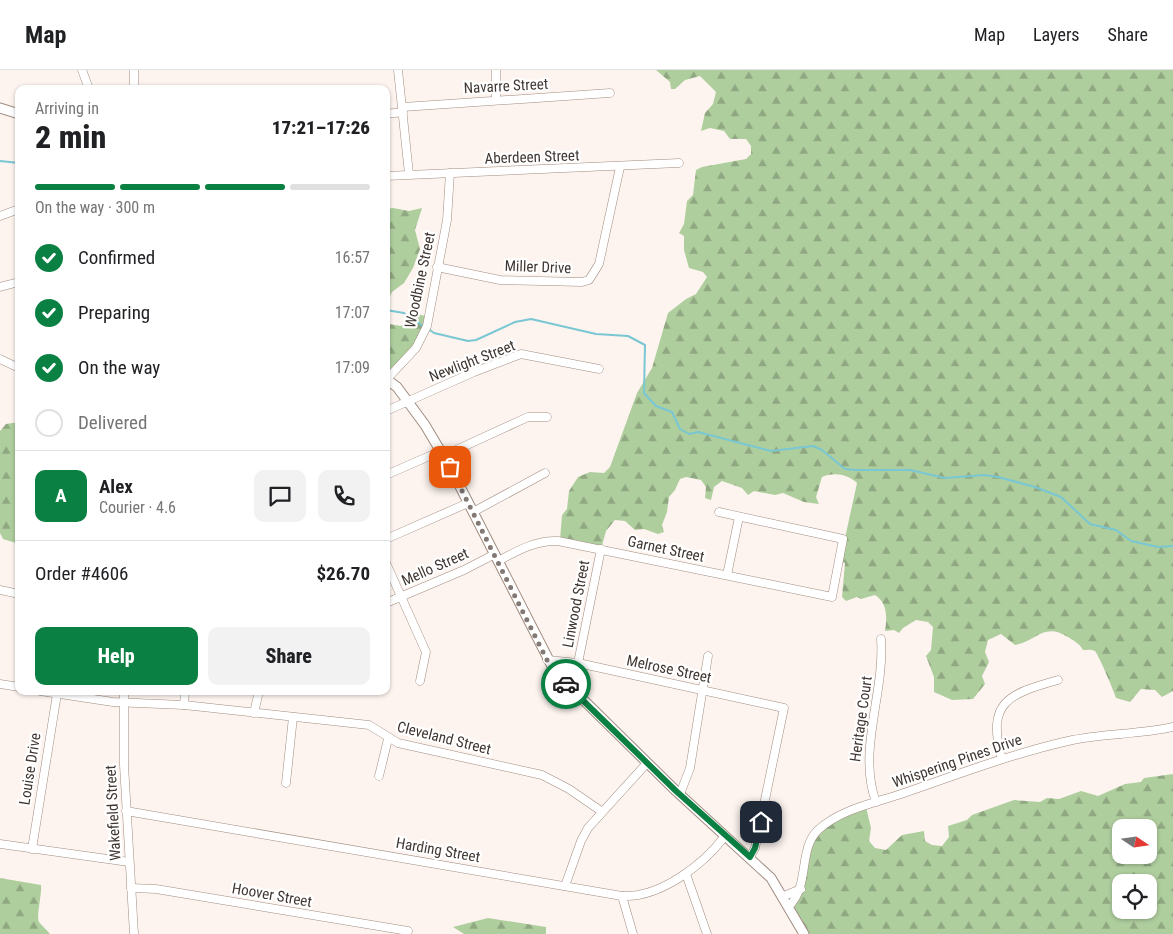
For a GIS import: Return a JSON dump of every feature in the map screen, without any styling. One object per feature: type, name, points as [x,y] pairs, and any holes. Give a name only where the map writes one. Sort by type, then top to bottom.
[{"type":"main road","points":[[0,108],[15,113]]},
{"type":"main road","points":[[390,382],[407,400],[425,425],[442,454],[547,660],[573,692],[771,878],[784,896],[804,934]]},
{"type":"street","points":[[82,70],[87,85]]},
{"type":"street","points":[[134,70],[134,85]]},
{"type":"street","points":[[398,70],[409,174]]},
{"type":"street","points":[[496,70],[496,100]]},
{"type":"street","name":"Navarre Street","points":[[390,113],[496,100],[610,93]]},
{"type":"street","name":"Aberdeen Street","points":[[390,176],[679,164]]},
{"type":"street","name":"Miller Drive","points":[[437,267],[500,280],[582,282],[589,280],[596,271],[620,167]]},
{"type":"street","name":"Woodbine Street","points":[[390,376],[416,348],[425,331],[449,203],[450,173]]},
{"type":"street","points":[[0,216],[15,210]]},
{"type":"street","points":[[0,288],[15,283]]},
{"type":"street","name":"Newlight Street","points":[[390,409],[407,400],[521,354],[599,369]]},
{"type":"street","points":[[0,359],[15,366]]},
{"type":"street","points":[[390,474],[442,454],[528,417],[547,417]]},
{"type":"street","points":[[473,512],[545,472]]},
{"type":"street","points":[[390,537],[468,503]]},
{"type":"street","points":[[719,512],[739,517],[727,575]]},
{"type":"street","name":"Garnet Street","points":[[496,557],[544,541],[558,541],[832,597],[843,539],[739,517]]},
{"type":"street","name":"Linwood Street","points":[[578,663],[601,549]]},
{"type":"street","name":"Mello Street","points":[[390,602],[496,557]]},
{"type":"street","points":[[390,572],[426,652],[420,681]]},
{"type":"street","points":[[0,590],[15,593]]},
{"type":"street","name":"Heritage Court","points":[[876,802],[868,772],[882,670],[881,638]]},
{"type":"street","points":[[680,794],[690,768],[704,691],[708,656]]},
{"type":"street","name":"Melrose Street","points":[[547,660],[578,663],[784,708],[755,848],[750,857]]},
{"type":"street","points":[[1002,759],[996,727],[1004,706],[1022,691],[1058,680]]},
{"type":"street","points":[[0,684],[15,686]]},
{"type":"street","name":"Louise Drive","points":[[32,849],[57,695]]},
{"type":"street","name":"Cleveland Street","points":[[67,695],[184,705],[369,725],[398,744],[542,775],[570,789],[602,811]]},
{"type":"street","name":"Wakefield Street","points":[[124,695],[126,811],[134,934]]},
{"type":"street","points":[[184,705],[185,695]]},
{"type":"street","points":[[254,713],[258,695]]},
{"type":"street","points":[[286,783],[293,717]]},
{"type":"street","name":"Whispering Pines Drive","points":[[789,906],[797,899],[801,889],[808,851],[817,831],[833,820],[876,802],[1002,759],[1068,741],[1173,727]]},
{"type":"street","points":[[379,776],[388,739]]},
{"type":"street","points":[[565,886],[583,835],[602,811],[647,762]]},
{"type":"street","name":"Harding Street","points":[[126,811],[622,896],[644,895],[686,874],[709,856],[726,836]]},
{"type":"street","points":[[0,844],[129,862]]},
{"type":"street","points":[[686,874],[707,934]]},
{"type":"street","name":"Hoover Street","points":[[131,888],[156,889],[408,931]]},
{"type":"street","points":[[784,896],[801,889]]},
{"type":"street","points":[[622,896],[633,934]]},
{"type":"green space","points":[[656,70],[1173,70],[1173,691],[1162,697],[1155,690],[1141,689],[1130,702],[1116,698],[1095,651],[1083,650],[1068,637],[1053,631],[1015,645],[1001,634],[988,640],[985,652],[989,662],[982,676],[985,684],[973,699],[952,700],[934,692],[934,677],[926,656],[931,650],[933,627],[928,622],[916,620],[903,628],[899,633],[894,630],[885,631],[886,611],[879,598],[875,595],[861,599],[857,597],[846,601],[842,597],[845,563],[840,561],[857,483],[845,476],[831,475],[822,477],[816,497],[819,504],[804,502],[783,493],[775,495],[754,491],[748,495],[742,488],[722,481],[714,487],[711,500],[705,498],[706,487],[701,480],[686,477],[680,479],[669,497],[667,512],[662,525],[664,532],[658,534],[644,529],[635,530],[625,521],[615,520],[606,531],[601,549],[560,540],[562,515],[567,509],[569,491],[578,477],[590,472],[604,473],[610,467],[637,393],[652,368],[668,313],[696,294],[707,277],[703,272],[689,268],[684,250],[684,236],[679,233],[684,224],[687,201],[693,195],[696,170],[702,167],[746,159],[751,154],[751,146],[746,139],[730,139],[724,131],[710,128],[701,131],[705,113],[713,104],[716,92],[700,76],[685,80],[675,89],[671,89],[670,82]]},
{"type":"green space","points":[[390,208],[409,211],[422,208],[415,230],[420,249],[413,268],[404,283],[392,292],[390,296]]},
{"type":"green space","points":[[414,313],[429,317],[427,328],[390,374],[390,324],[401,326]]},
{"type":"green space","points":[[15,423],[15,543],[3,539],[0,533],[0,431],[6,424]]},
{"type":"green space","points":[[1173,774],[1173,934],[804,934],[791,906],[798,895],[805,859],[809,846],[815,836],[829,823],[866,807],[871,828],[869,841],[875,848],[886,850],[902,835],[924,831],[925,841],[932,845],[942,846],[949,837],[948,826],[1014,800],[1040,802],[1047,798],[1059,799],[1081,791],[1098,796],[1125,784],[1141,782],[1144,778]]},
{"type":"green space","points":[[0,878],[41,885],[38,919],[50,934],[0,934]]},
{"type":"green space","points":[[488,918],[546,927],[546,934],[464,934],[453,927]]},
{"type":"waterway","points":[[0,161],[15,163]]},
{"type":"waterway","points":[[390,311],[404,313],[423,326]]},
{"type":"waterway","points":[[427,328],[434,333],[468,341],[476,340],[515,322],[531,319],[596,334],[628,336],[645,345],[644,393],[656,406],[672,412],[680,429],[689,434],[698,432],[771,451],[813,446],[822,450],[845,469],[910,470],[945,478],[985,475],[998,477],[1035,487],[1061,497],[1090,524],[1116,530],[1131,541],[1158,547],[1173,546]]},
{"type":"way so far","points":[[450,467],[547,660],[566,684]]},
{"type":"route","points":[[566,684],[676,791],[750,857],[754,852],[761,822]]}]
